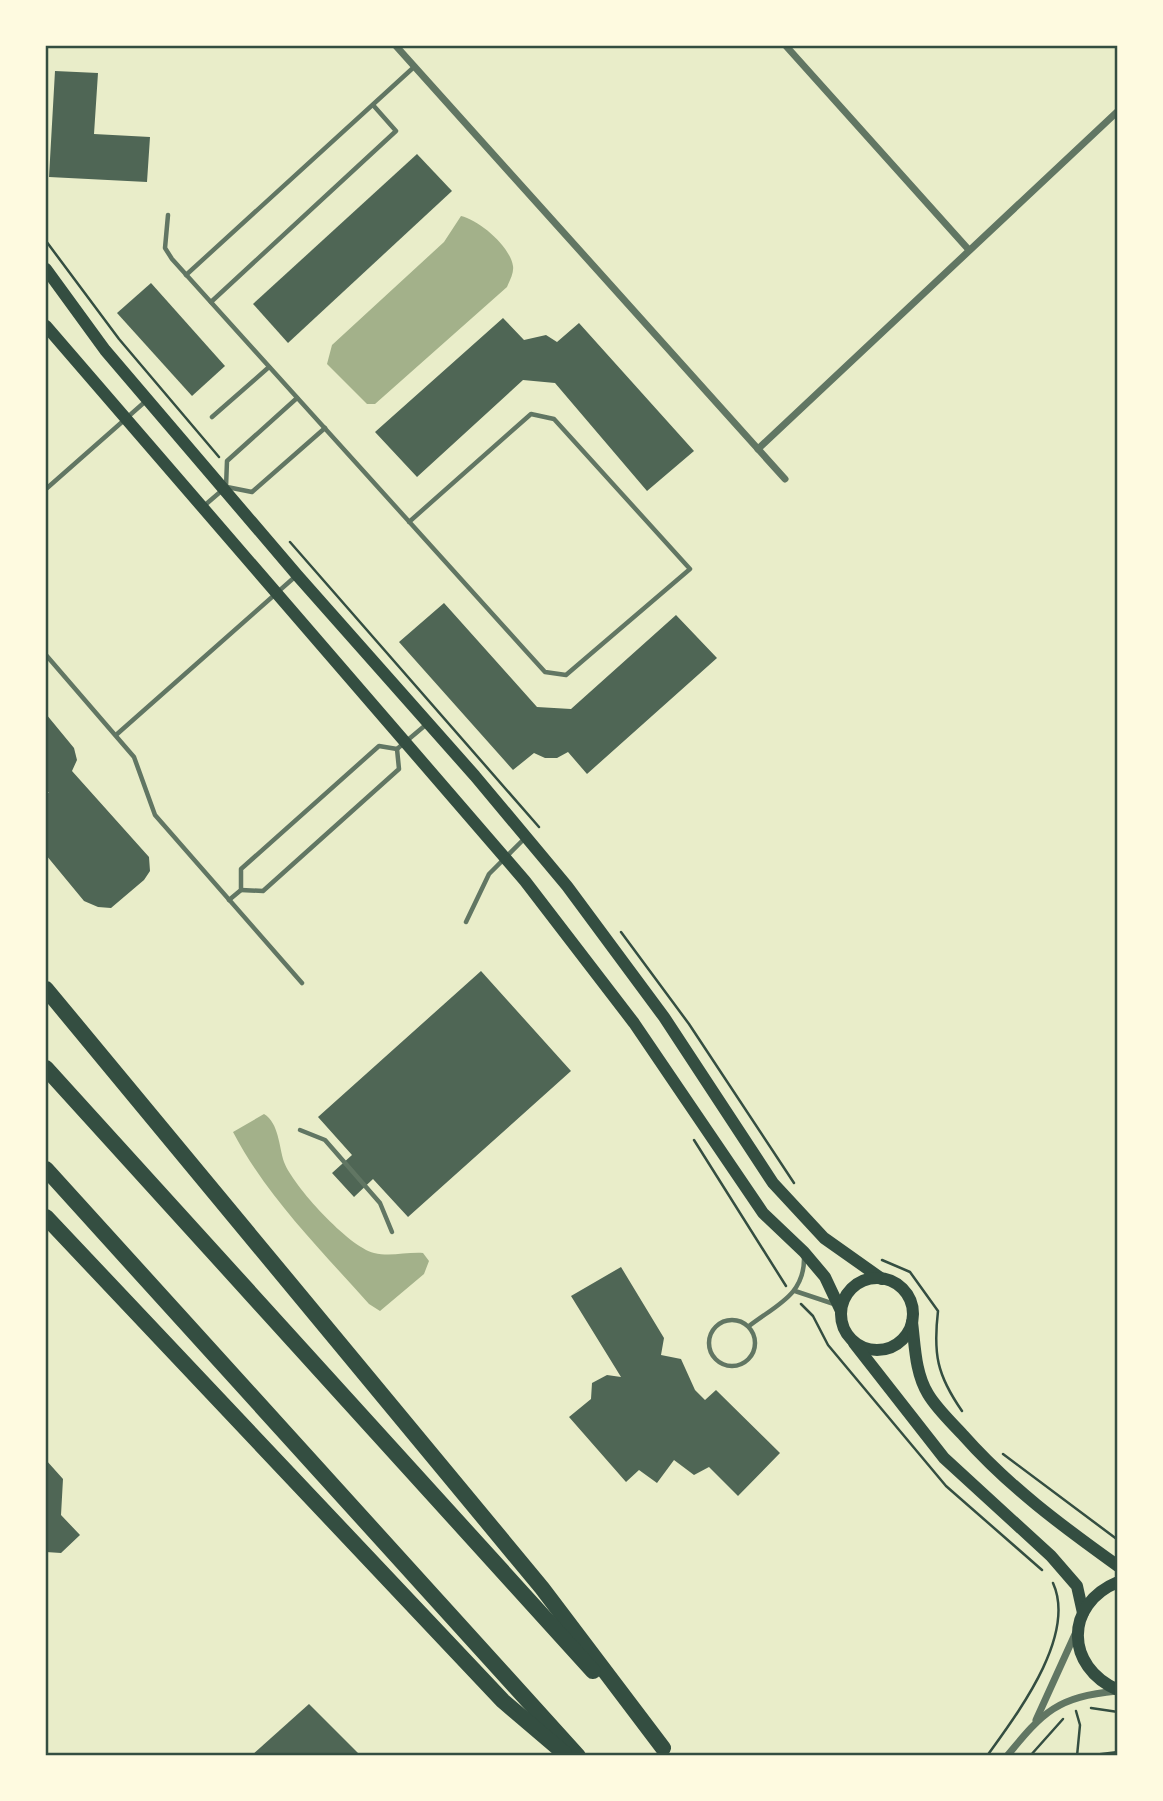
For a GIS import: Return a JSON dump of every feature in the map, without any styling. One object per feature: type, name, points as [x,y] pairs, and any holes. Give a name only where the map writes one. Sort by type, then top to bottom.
[{"type":"highway","points":[[46,989],[542,1588],[666,1752]]},
{"type":"highway","points":[[46,1068],[666,1752]]},
{"type":"highway","points":[[46,1169],[578,1755]]},
{"type":"highway","points":[[46,1217],[503,1701],[567,1755]]},
{"type":"main road","points":[[46,269],[94,337],[297,575],[527,836],[664,1017],[773,1183],[824,1238],[907,1293],[912,1304],[919,1373],[928,1394],[944,1415],[988,1463],[1029,1500],[1118,1566]]},
{"type":"main road","points":[[46,326],[401,746],[505,857],[634,1023],[763,1213],[804,1252],[825,1277],[840,1308],[843,1329],[944,1458],[1051,1556],[1067,1574],[1077,1586],[1083,1613]]},
{"type":"main road","points":[[840,1308],[846,1294],[854,1285],[865,1280],[883,1279]]},
{"type":"main road","points":[[854,1343],[870,1350],[894,1346],[904,1339],[912,1322]]},
{"type":"main road","points":[[1118,1582],[1092,1599],[1083,1613],[1078,1629],[1080,1652],[1092,1674],[1118,1690]]},
{"type":"street","points":[[396,46],[785,479]]},
{"type":"street","points":[[786,46],[969,250]]},
{"type":"street","points":[[758,449],[1118,111]]},
{"type":"street","points":[[1007,1755],[1035,1721],[1078,1629]]},
{"type":"street","points":[[1035,1721],[1072,1698],[1118,1690]]},
{"type":"lane","points":[[186,275],[415,67]]},
{"type":"lane","points":[[211,303],[397,131],[373,105]]},
{"type":"lane","points":[[168,215],[165,248],[186,275],[545,672],[566,675],[690,569],[554,419],[531,414],[410,522]]},
{"type":"lane","points":[[212,417],[269,367]]},
{"type":"lane","points":[[201,508],[225,488],[227,461],[297,398]]},
{"type":"lane","points":[[46,489],[148,399]]},
{"type":"lane","points":[[225,488],[252,492],[325,428]]},
{"type":"lane","points":[[116,735],[297,575]]},
{"type":"lane","points":[[46,655],[116,735],[140,768],[155,815],[302,984]]},
{"type":"lane","points":[[241,890],[241,869],[379,746],[401,746],[428,723]]},
{"type":"lane","points":[[229,900],[241,890],[263,891],[399,769],[401,746]]},
{"type":"lane","points":[[466,922],[479,890],[505,857],[527,836]]},
{"type":"lane","points":[[300,1130],[325,1140],[380,1203],[392,1231]]},
{"type":"lane","points":[[749,1326],[795,1291],[802,1280],[804,1252]]},
{"type":"lane","points":[[795,1291],[840,1308]]},
{"type":"lane","points":[[725,1320],[749,1326],[755,1346],[749,1359],[729,1367],[715,1359],[708,1345],[712,1329],[725,1320]]},
{"type":"path","points":[[46,241],[119,339],[214,449]]},
{"type":"path","points":[[987,1755],[1039,1678],[1058,1623],[1055,1585],[1067,1574]]},
{"type":"path","points":[[1030,1755],[1065,1716],[1087,1707],[1118,1712]]},
{"type":"path","points":[[1076,1712],[1080,1725],[1077,1755]]},
{"type":"path","points":[[1085,1755],[1118,1752]]},
{"type":"shaded area","points":[[461,216],[485,228],[506,250],[513,269],[507,287],[375,404],[367,404],[327,364],[332,345],[444,242]]},
{"type":"shaded area","points":[[264,1114],[276,1129],[289,1173],[337,1228],[351,1240],[374,1253],[423,1253],[429,1261],[424,1274],[380,1311],[369,1304],[296,1222],[247,1156],[233,1132]]},
{"type":"building","points":[[55,71],[98,73],[94,134],[150,137],[147,182],[49,177]]},
{"type":"building","points":[[417,154],[452,191],[288,343],[253,304]]},
{"type":"building","points":[[151,283],[225,366],[192,396],[117,313]]},
{"type":"building","points":[[503,318],[524,340],[546,335],[557,342],[579,323],[694,451],[647,491],[555,383],[523,380],[417,477],[375,432]]},
{"type":"building","points":[[444,603],[537,707],[571,709],[676,615],[717,658],[587,774],[568,752],[557,758],[545,758],[534,753],[513,770],[399,642]]},
{"type":"building","points":[[46,714],[74,748],[77,760],[72,771],[149,857],[150,871],[144,880],[111,908],[98,907],[84,901],[46,855],[46,795],[49,792],[46,793]]},
{"type":"building","points":[[481,971],[571,1071],[408,1217],[373,1179],[354,1197],[332,1173],[352,1155],[318,1117]]},
{"type":"building","points":[[621,1267],[664,1338],[661,1355],[681,1359],[695,1390],[705,1400],[716,1390],[780,1453],[738,1496],[709,1467],[694,1475],[674,1460],[657,1483],[639,1470],[626,1482],[569,1417],[591,1399],[592,1383],[607,1375],[621,1377],[571,1296]]},
{"type":"building","points":[[46,1460],[63,1479],[61,1515],[80,1535],[61,1553],[46,1552]]},
{"type":"building","points":[[309,1704],[361,1756],[251,1756]]}]
